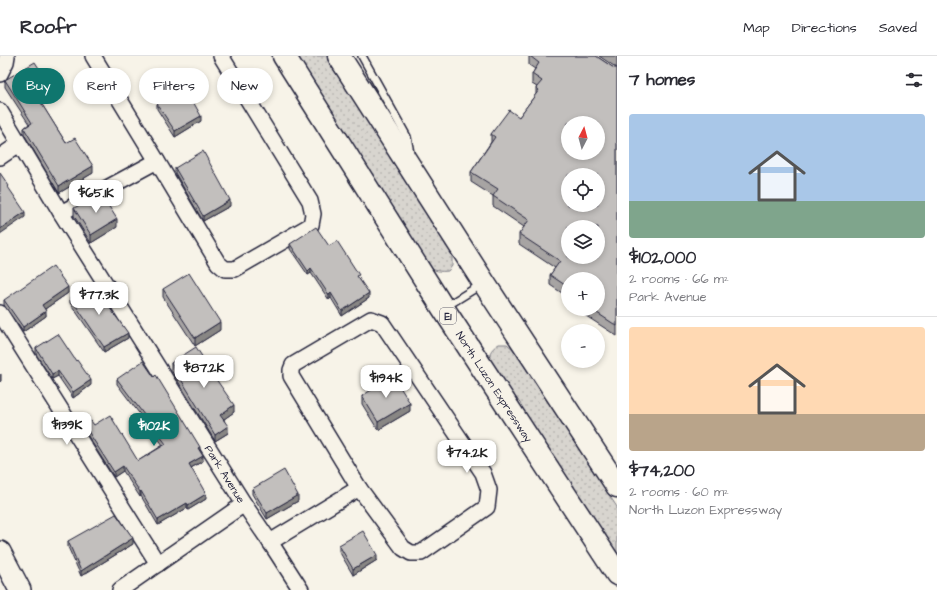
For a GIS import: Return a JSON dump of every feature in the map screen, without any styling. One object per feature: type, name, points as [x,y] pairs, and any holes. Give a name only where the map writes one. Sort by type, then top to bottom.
[{"type":"highway","name":"North Luzon Expressway","points":[[284,56],[443,308],[617,574]]},
{"type":"highway","points":[[340,56],[484,283],[617,486]]},
{"type":"street","points":[[0,74],[6,62],[6,56]]},
{"type":"street","points":[[93,56],[218,263],[225,269],[235,269],[311,225],[313,214],[310,200],[221,56]]},
{"type":"street","name":"Park Avenue","points":[[0,111],[60,213],[244,504],[301,590]]},
{"type":"street","points":[[0,157],[19,144]]},
{"type":"street","points":[[60,213],[157,161]]},
{"type":"street","points":[[0,313],[158,564]]},
{"type":"street","points":[[371,319],[382,322],[483,473],[489,490],[487,507],[421,553],[411,553],[403,548],[359,488],[291,376],[291,370],[294,365],[371,319]]},
{"type":"street","points":[[270,542],[359,488]]},
{"type":"street","points":[[120,590],[244,504]]},
{"type":"street","points":[[0,552],[20,590]]},
{"type":"lane","points":[[362,56],[407,137],[412,171]]},
{"type":"lane","points":[[443,308],[484,283]]},
{"type":"shaded area","points":[[294,56],[330,56],[452,252],[452,266],[448,271],[437,271],[427,266]]},
{"type":"shaded area","points":[[499,344],[507,344],[513,349],[617,507],[617,557],[490,365],[490,353],[493,348]]},
{"type":"building","points":[[530,56],[596,56],[614,68],[617,68],[617,326],[602,316],[605,316],[605,272],[561,272],[561,282],[550,275],[560,261],[519,234],[529,220],[493,196],[498,189],[471,172],[495,137],[491,134],[509,110],[519,117],[539,90],[536,88],[542,81],[532,74],[539,63]]},
{"type":"building","points":[[35,62],[39,68],[25,68]]},
{"type":"building","points":[[12,76],[12,91],[5,80]]},
{"type":"building","points":[[20,104],[42,104],[66,143],[75,138],[93,166],[59,186],[24,128],[32,123]]},
{"type":"building","points":[[157,104],[194,104],[201,116],[175,131]]},
{"type":"building","points":[[203,151],[230,200],[203,216],[175,168]]},
{"type":"building","points":[[0,173],[25,212],[0,229]]},
{"type":"building","points":[[101,194],[117,219],[91,235],[74,208]]},
{"type":"building","points":[[316,227],[329,246],[337,241],[359,275],[357,276],[369,293],[342,311],[331,293],[329,295],[311,268],[308,271],[290,244]]},
{"type":"building","points":[[53,266],[68,287],[42,305],[46,311],[23,327],[4,300]]},
{"type":"building","points":[[189,273],[220,322],[195,338],[163,289]]},
{"type":"building","points":[[97,286],[109,307],[128,333],[104,347],[70,297]]},
{"type":"building","points":[[58,334],[91,380],[73,392],[58,371],[52,374],[36,348]]},
{"type":"building","points":[[196,347],[203,358],[202,359],[234,405],[220,415],[228,426],[215,435],[171,363]]},
{"type":"building","points":[[143,361],[154,377],[156,375],[200,447],[198,448],[203,456],[189,464],[206,494],[158,520],[141,491],[140,492],[123,466],[114,472],[84,425],[91,421],[94,425],[110,415],[138,461],[166,444],[117,379]]},
{"type":"building","points":[[393,376],[410,403],[378,422],[362,396]]},
{"type":"building","points":[[284,470],[298,495],[267,513],[252,489]]},
{"type":"building","points":[[116,514],[133,538],[81,571],[68,541]]},
{"type":"building","points":[[363,531],[377,555],[353,569],[339,545]]}]
